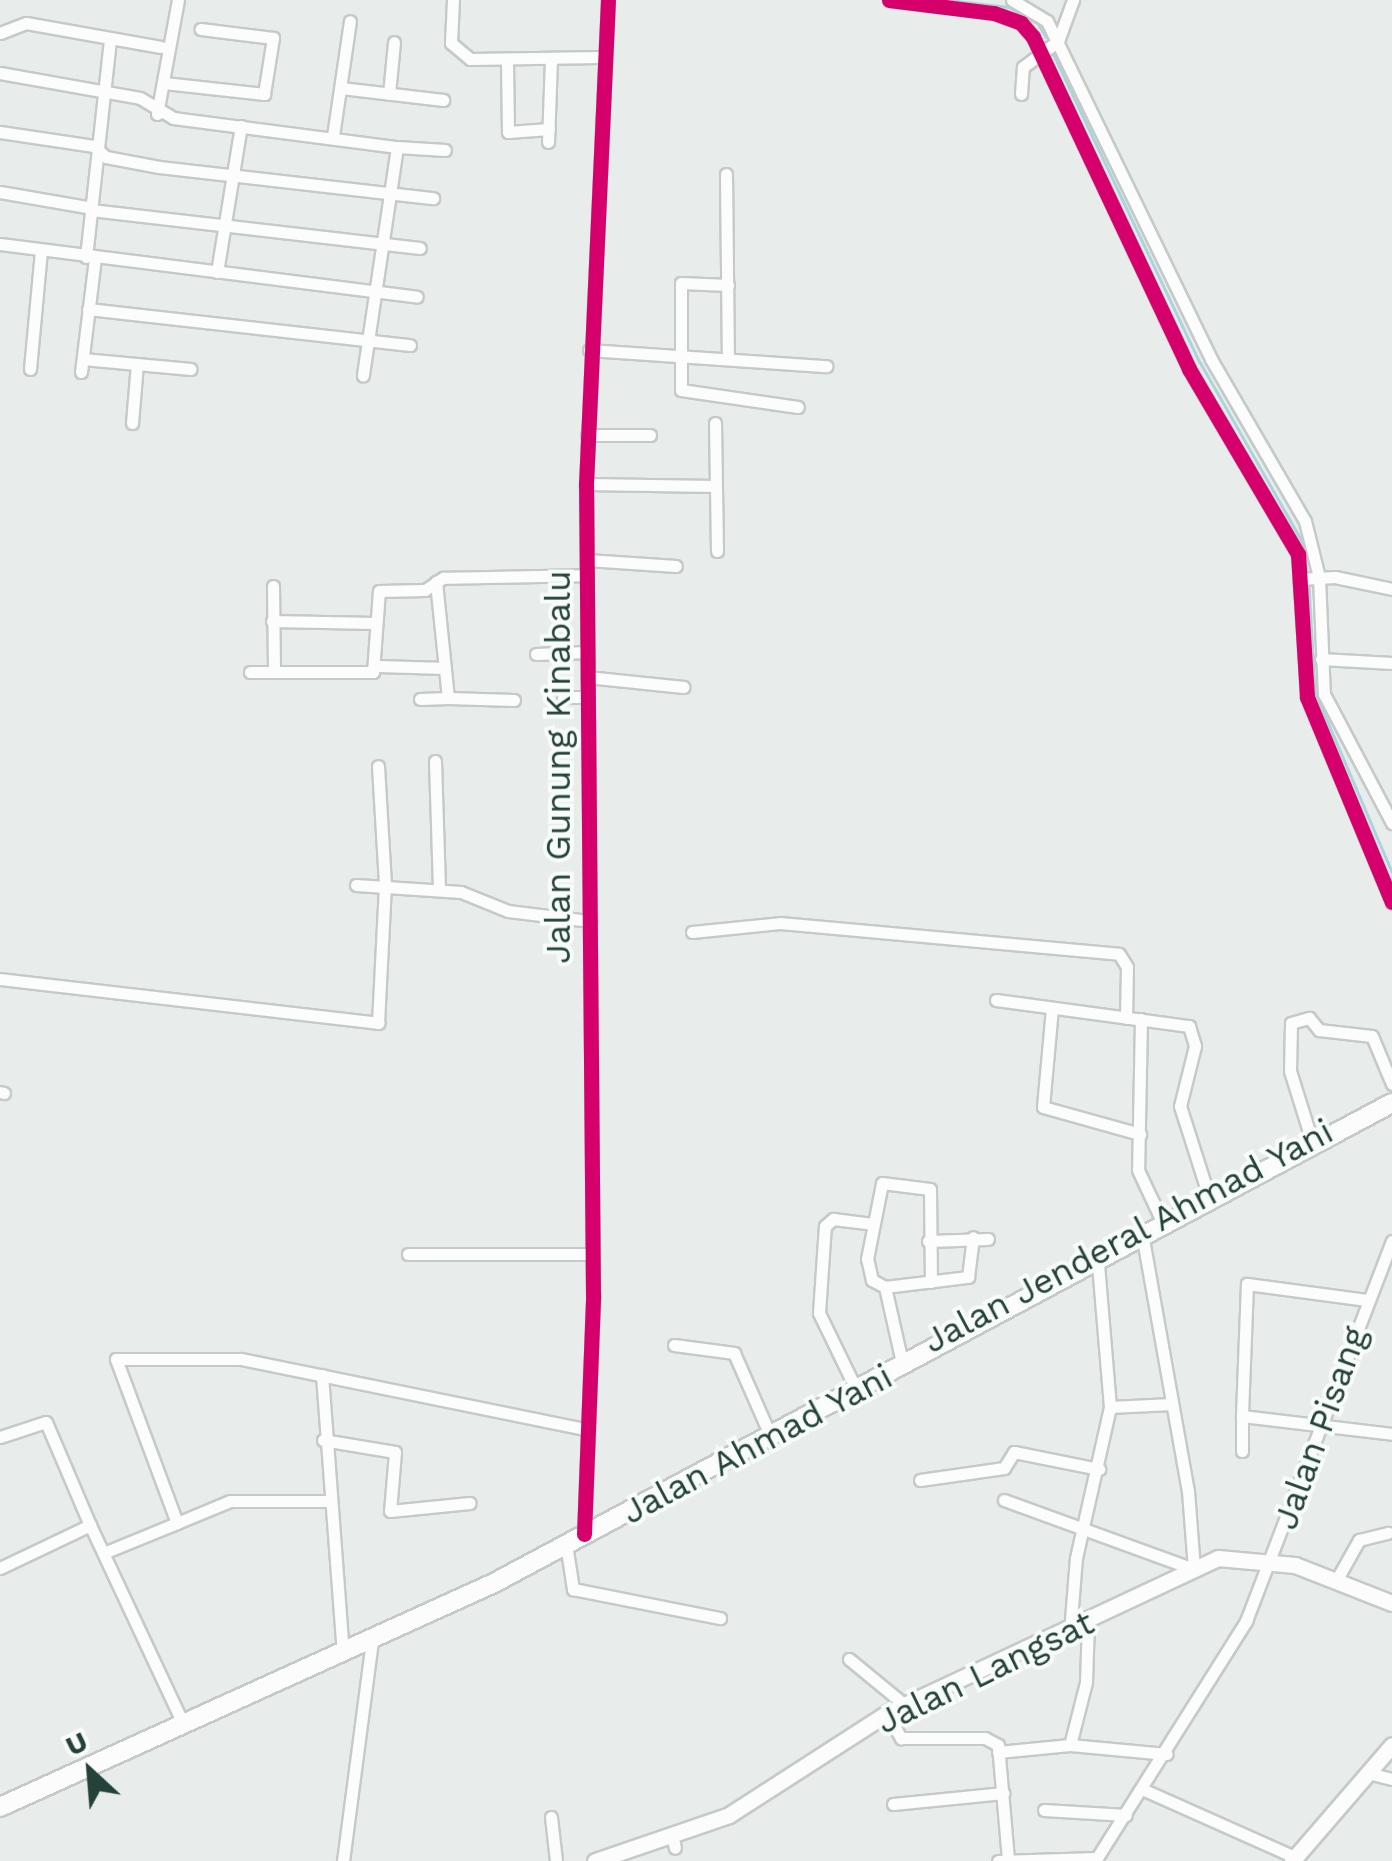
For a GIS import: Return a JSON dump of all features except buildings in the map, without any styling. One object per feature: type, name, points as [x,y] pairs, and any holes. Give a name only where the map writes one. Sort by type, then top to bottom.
[{"type":"main road","name":"Jalan Jenderal Ahmad Yani","points":[[1017,1302],[1392,1093]]},
{"type":"main road","name":"Jalan Ahmad Yani","points":[[0,1807],[61,1774],[372,1640],[566,1544],[584,1529],[1098,1263],[1392,1103]]},
{"type":"main road","name":"Jalan Jenderal Ahmad Yani","points":[[0,1796],[61,1774],[179,1715],[342,1644],[584,1529],[767,1428],[896,1365]]},
{"type":"street","points":[[157,114],[178,0]]},
{"type":"street","points":[[452,0],[455,50],[470,59],[600,57]]},
{"type":"street","name":"Jalan Gunung Kinabalu","points":[[584,1529],[593,1254],[586,576],[588,350],[600,57],[608,0]]},
{"type":"street","points":[[889,0],[1015,20],[1049,46],[1210,359],[1305,521],[1309,578],[1330,710],[1389,809],[1392,822]]},
{"type":"street","points":[[1012,0],[1036,12],[1190,368],[1309,578],[1307,698],[1392,902]]},
{"type":"street","points":[[1021,94],[1020,73],[1049,46],[1074,0]]},
{"type":"street","points":[[334,136],[350,21]]},
{"type":"street","points":[[0,32],[26,23],[161,47]]},
{"type":"street","points":[[164,82],[264,94],[273,38],[201,29]]},
{"type":"street","points":[[110,39],[94,146],[82,365],[138,364],[191,369]]},
{"type":"street","points":[[390,94],[394,42]]},
{"type":"street","points":[[507,60],[508,132],[549,136],[551,59]]},
{"type":"street","points":[[0,73],[140,98],[157,114],[444,150]]},
{"type":"street","points":[[341,88],[443,100]]},
{"type":"street","points":[[217,272],[241,126]]},
{"type":"street","points":[[0,132],[94,146],[106,157],[232,176],[433,198]]},
{"type":"street","points":[[363,374],[397,146]]},
{"type":"street","points":[[726,174],[728,357]]},
{"type":"street","points":[[0,192],[89,209],[420,248]]},
{"type":"street","points":[[0,244],[416,297]]},
{"type":"street","points":[[30,369],[41,250]]},
{"type":"street","points":[[728,285],[682,281],[682,391],[798,408]]},
{"type":"street","points":[[88,309],[410,345]]},
{"type":"street","points":[[588,350],[826,366]]},
{"type":"street","points":[[132,423],[138,364]]},
{"type":"street","points":[[715,423],[717,551]]},
{"type":"street","points":[[588,435],[650,434]]},
{"type":"street","points":[[586,484],[715,486]]},
{"type":"street","points":[[587,560],[676,566]]},
{"type":"street","points":[[378,666],[377,592],[425,590],[436,582],[586,576]]},
{"type":"street","points":[[1309,578],[1392,590]]},
{"type":"street","points":[[436,582],[448,698]]},
{"type":"street","points":[[272,586],[274,671]]},
{"type":"street","points":[[272,621],[375,624]]},
{"type":"street","points":[[536,654],[587,652]]},
{"type":"street","points":[[1321,660],[1392,664]]},
{"type":"street","points":[[250,672],[370,673],[378,666],[445,668]]},
{"type":"street","points":[[587,677],[683,687]]},
{"type":"street","points":[[562,698],[587,697]]},
{"type":"street","points":[[420,699],[514,700]]},
{"type":"street","points":[[435,761],[439,890]]},
{"type":"street","points":[[0,979],[378,1023],[385,884],[378,766]]},
{"type":"street","points":[[356,885],[439,890],[508,911],[590,922]]},
{"type":"street","points":[[692,932],[780,923],[1119,954],[1127,967],[1126,1018]]},
{"type":"street","points":[[996,1000],[1190,1028],[1195,1048],[1180,1102],[1208,1194]]},
{"type":"street","points":[[1052,1008],[1043,1107],[1140,1134]]},
{"type":"street","points":[[1311,1138],[1292,1081],[1290,1023],[1309,1018],[1319,1030],[1372,1036],[1392,1084]]},
{"type":"street","points":[[1141,1019],[1138,1170],[1161,1219]]},
{"type":"street","points":[[931,1282],[927,1186],[882,1182],[867,1259],[872,1280],[885,1287],[931,1282],[970,1276],[973,1237]]},
{"type":"street","points":[[853,1383],[819,1313],[825,1226],[832,1219],[871,1224]]},
{"type":"street","points":[[928,1241],[988,1238]]},
{"type":"street","points":[[1004,1500],[1082,1534],[1194,1569],[1144,1238]]},
{"type":"street","name":"Jalan Pisang","points":[[1096,1860],[1168,1754],[1272,1561],[1317,1422],[1392,1241]]},
{"type":"street","points":[[408,1254],[593,1254]]},
{"type":"street","points":[[1070,1632],[1082,1534],[1097,1490],[1110,1408],[1098,1263]]},
{"type":"street","points":[[1242,1450],[1247,1284],[1368,1300]]},
{"type":"street","points":[[885,1287],[896,1365]]},
{"type":"street","points":[[674,1345],[734,1353],[767,1428]]},
{"type":"street","points":[[177,1524],[116,1358],[197,1354],[322,1375],[586,1430]]},
{"type":"street","points":[[322,1375],[327,1500],[342,1644]]},
{"type":"street","points":[[1110,1408],[1172,1404]]},
{"type":"street","points":[[1242,1416],[1392,1434]]},
{"type":"street","points":[[0,1437],[46,1422],[179,1715]]},
{"type":"street","points":[[323,1440],[395,1452],[390,1511],[470,1503]]},
{"type":"street","points":[[920,1480],[1004,1468],[1014,1452],[1099,1469]]},
{"type":"street","points":[[106,1552],[230,1501],[327,1500]]},
{"type":"street","points":[[0,1568],[90,1525]]},
{"type":"street","points":[[1338,1579],[1360,1540],[1388,1533]]},
{"type":"street","points":[[566,1544],[573,1589],[720,1618]]},
{"type":"street","name":"Jalan Langsat","points":[[603,1860],[674,1841],[757,1801],[888,1713],[1231,1555],[1272,1561],[1338,1579],[1392,1603]]},
{"type":"street","points":[[1070,1745],[1086,1682],[1088,1623]]},
{"type":"street","points":[[343,1861],[372,1640]]},
{"type":"street","points":[[849,1658],[905,1706]]},
{"type":"street","points":[[888,1713],[901,1738],[985,1738],[998,1752],[1003,1793],[1003,1860],[1096,1860]]},
{"type":"street","points":[[998,1752],[1070,1745],[1168,1754]]},
{"type":"street","points":[[1142,1789],[1293,1859],[1392,1745]]},
{"type":"street","points":[[1368,1773],[1392,1780]]},
{"type":"street","points":[[893,1804],[1003,1793]]},
{"type":"street","points":[[1044,1810],[1126,1815]]},
{"type":"street","points":[[551,1817],[556,1861]]},
{"type":"waterway","points":[[948,0],[1009,7],[1038,23],[1046,37]]},
{"type":"waterway","points":[[1052,51],[1200,362],[1302,541],[1307,572]]},
{"type":"waterway","points":[[1309,585],[1315,692],[1392,872]]},
{"type":"cycle path","points":[[584,1534],[593,1295],[586,484],[608,0]]},
{"type":"cycle path","points":[[889,0],[994,13],[1021,23],[1033,37],[1189,369],[1298,554],[1307,697],[1392,902]]}]
